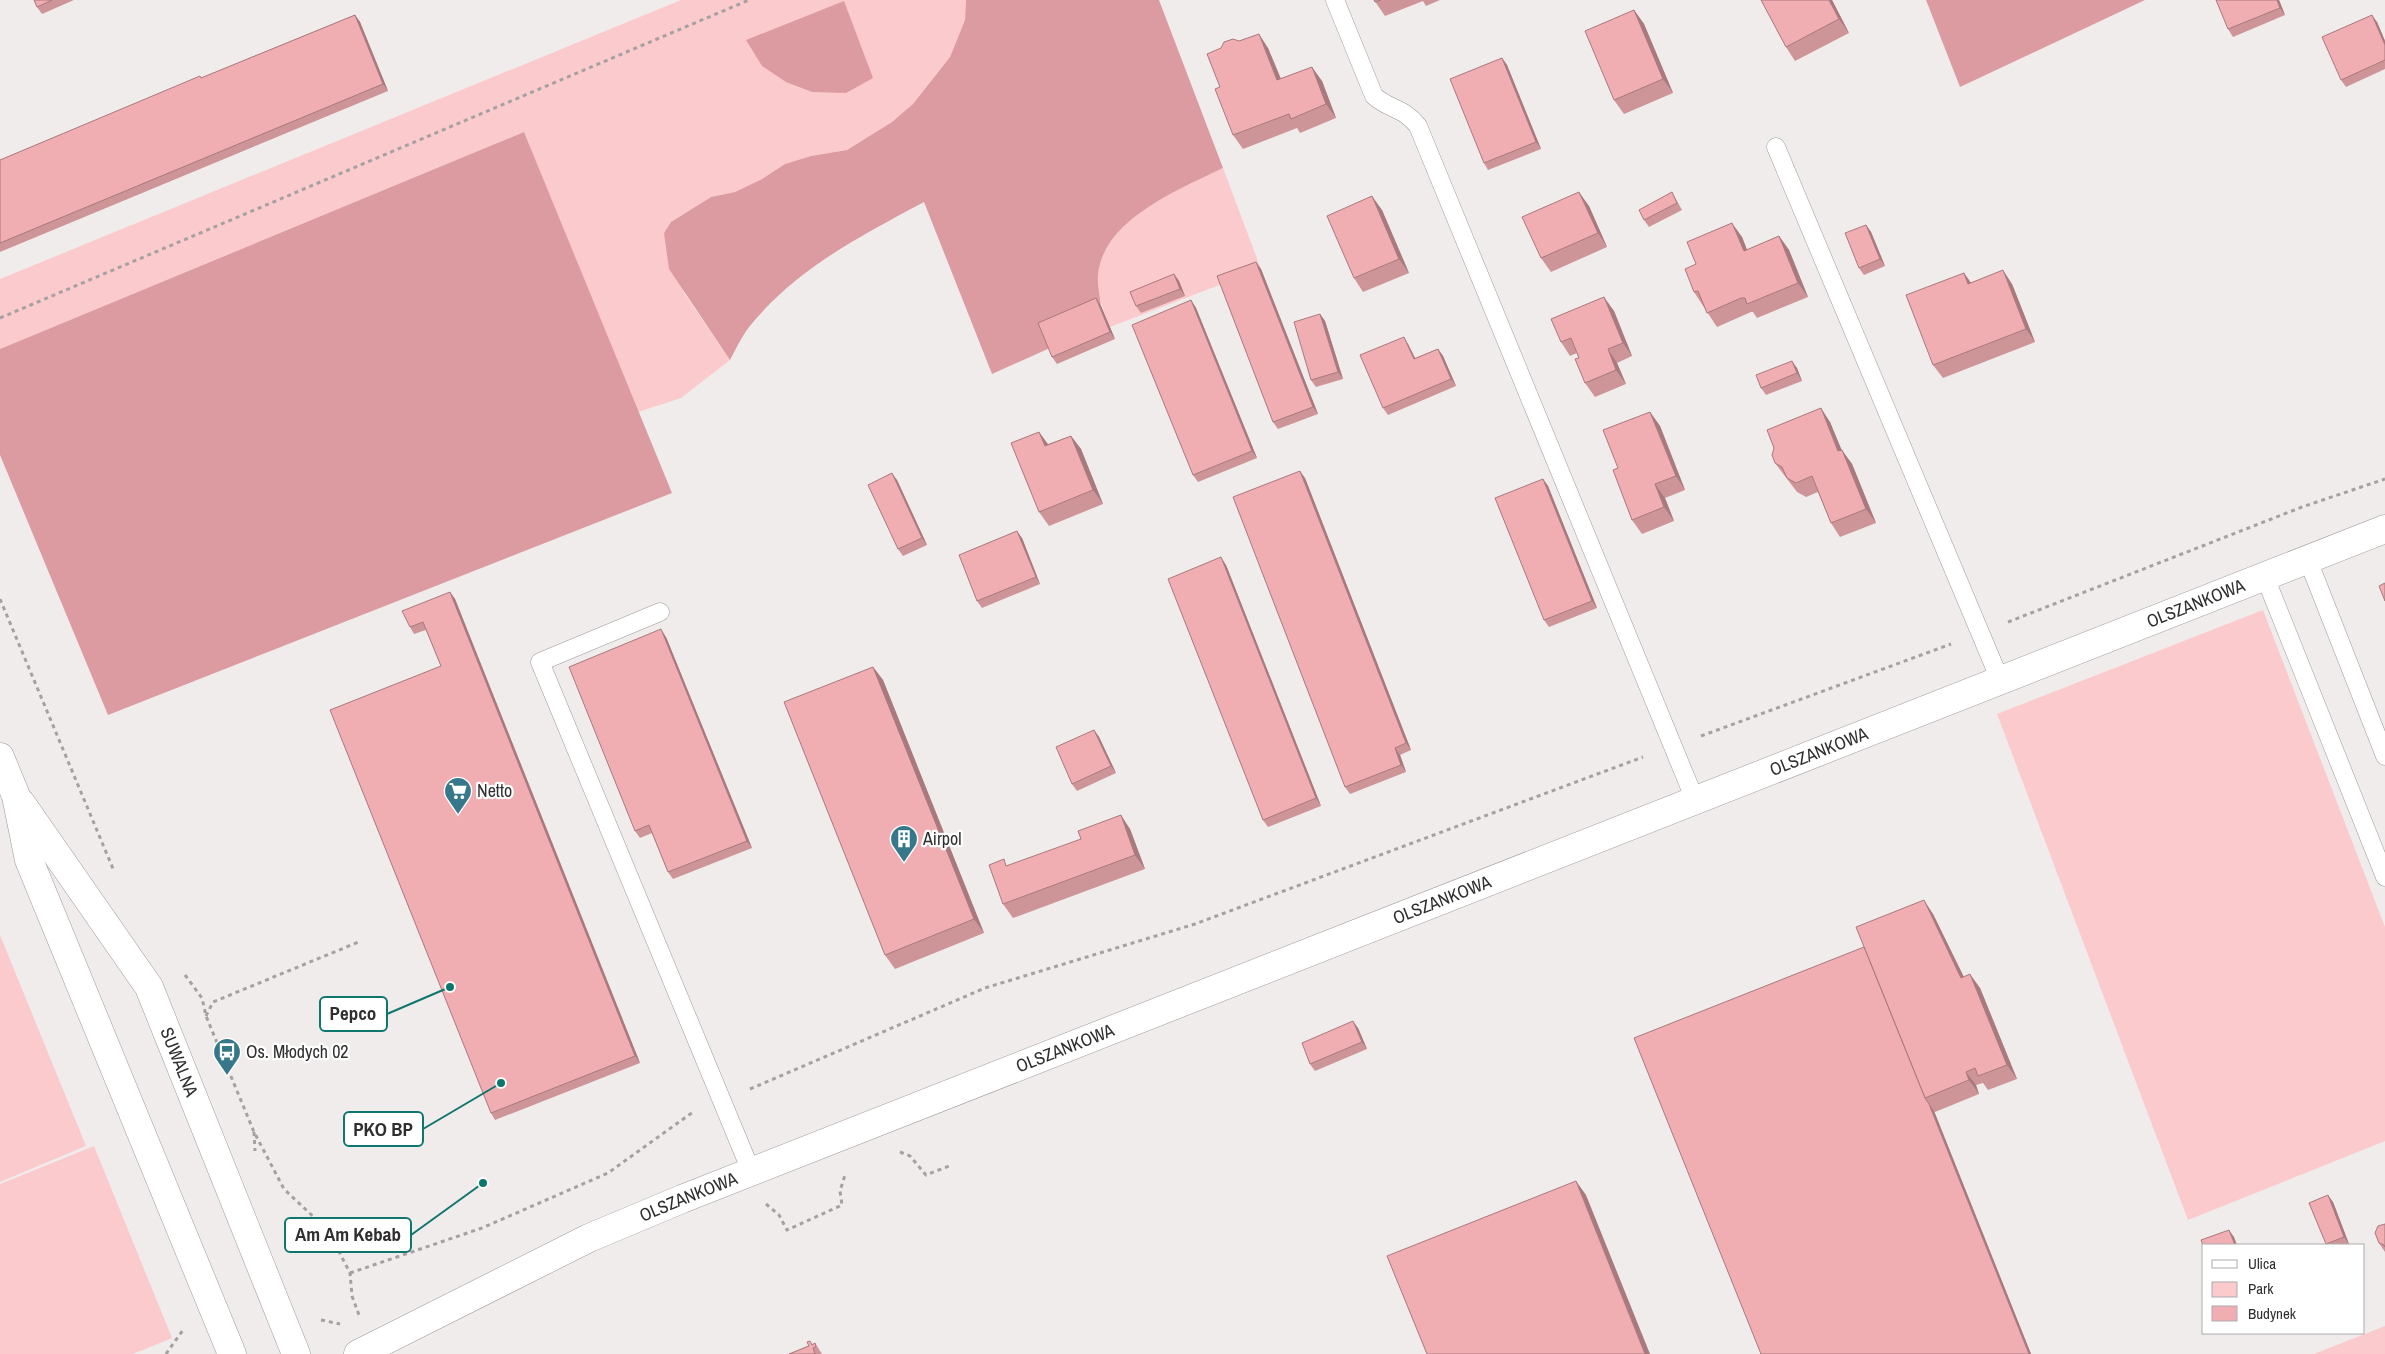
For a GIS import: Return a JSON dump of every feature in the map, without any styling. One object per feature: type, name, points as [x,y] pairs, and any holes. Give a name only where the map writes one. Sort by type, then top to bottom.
[{"type":"street","name":"OLSZANKOWA","points":[[358,1354],[590,1238],[751,1171],[2385,529]]},
{"type":"street","name":"SUWALNA","points":[[0,757],[16,796],[29,860],[232,1354]]},
{"type":"street","name":"SUWALNA","points":[[16,796],[55,849],[74,880],[148,987],[296,1354]]},
{"type":"lane","points":[[1335,0],[1374,96],[1380,101],[1402,110],[1418,126],[1695,800]]},
{"type":"lane","points":[[1776,147],[2000,680]]},
{"type":"lane","points":[[2308,560],[2385,756]]},
{"type":"lane","points":[[2265,577],[2385,877]]},
{"type":"lane","points":[[660,612],[540,662],[751,1171]]},
{"type":"path","points":[[0,318],[749,0]]},
{"type":"path","points":[[350,1272],[482,1228],[608,1173],[691,1113],[985,988],[1195,924],[1980,632],[2302,507],[2385,478]]},
{"type":"path","points":[[0,599],[116,875]]},
{"type":"path","points":[[206,1016],[212,1002],[361,942]]},
{"type":"path","points":[[183,972],[202,998],[206,1016],[254,1132],[284,1189],[318,1222],[334,1242],[350,1272],[352,1296],[361,1319]]},
{"type":"path","points":[[254,1132],[256,1159]]},
{"type":"path","points":[[897,1151],[910,1156],[926,1175],[949,1166]]},
{"type":"path","points":[[758,1204],[767,1204],[773,1208],[787,1230],[842,1205],[840,1191],[843,1177],[847,1172]]},
{"type":"path","points":[[355,1321],[367,1315]]},
{"type":"path","points":[[312,1316],[320,1320],[344,1324]]},
{"type":"path","points":[[166,1354],[183,1329]]},
{"type":"green space","points":[[681,0],[966,0],[965,20],[950,57],[913,104],[892,122],[847,150],[811,156],[785,164],[762,179],[735,192],[711,197],[671,222],[664,233],[684,293],[730,360],[681,398],[638,412],[524,132],[0,349],[0,279]]},
{"type":"green space","points":[[1223,168],[1261,269],[1110,327],[1098,289],[1100,265],[1109,245],[1131,218],[1148,205],[1174,190]]},
{"type":"green space","points":[[2263,610],[2385,927],[2385,1141],[2188,1220],[1997,714]]},
{"type":"green space","points":[[0,935],[86,1146],[0,1182]]},
{"type":"green space","points":[[94,1146],[172,1338],[133,1354],[0,1354],[0,1184]]},
{"type":"green space","points":[[2385,1326],[2385,1354],[2314,1354],[2365,1334]]},
{"type":"shaded area","points":[[966,0],[1159,0],[1223,168],[1166,196],[1128,222],[1103,255],[1098,275],[1101,306],[1050,348],[992,374],[924,202],[830,255],[787,288],[749,327],[730,360],[669,269],[664,233],[671,222],[711,197],[735,192],[762,179],[785,164],[811,156],[847,150],[892,122],[913,104],[950,57],[965,20]]},
{"type":"shaded area","points":[[1926,0],[2145,0],[1960,87]]},
{"type":"shaded area","points":[[844,1],[873,78],[846,93],[812,92],[786,82],[762,66],[746,40]]},
{"type":"shaded area","points":[[524,132],[672,493],[108,715],[0,455],[0,349]]},
{"type":"building","points":[[34,0],[52,0],[37,7]]},
{"type":"building","points":[[1761,0],[1829,0],[1839,19],[1786,47]]},
{"type":"building","points":[[2216,0],[2277,0],[2280,8],[2228,29]]},
{"type":"building","points":[[1634,10],[1663,79],[1614,100],[1585,31]]},
{"type":"building","points":[[355,15],[383,84],[0,243],[0,160],[200,76],[201,78]]},
{"type":"building","points":[[2372,15],[2385,45],[2385,60],[2341,80],[2322,37]]},
{"type":"building","points":[[1259,34],[1277,80],[1312,67],[1326,104],[1291,119],[1289,114],[1233,135],[1215,89],[1220,87],[1207,54],[1221,48],[1224,42],[1233,39],[1239,41]]},
{"type":"building","points":[[1502,58],[1536,142],[1484,163],[1450,79]]},
{"type":"building","points":[[1579,192],[1598,233],[1541,258],[1522,217]]},
{"type":"building","points":[[1672,192],[1677,203],[1644,220],[1639,210]]},
{"type":"building","points":[[1372,196],[1399,259],[1354,278],[1327,216]]},
{"type":"building","points":[[1732,223],[1744,251],[1779,236],[1798,283],[1747,304],[1745,298],[1741,298],[1707,313],[1698,291],[1694,292],[1685,269],[1696,264],[1687,242]]},
{"type":"building","points":[[1866,225],[1880,259],[1859,268],[1845,233]]},
{"type":"building","points":[[1256,262],[1313,407],[1273,422],[1217,276]]},
{"type":"building","points":[[2003,270],[2026,329],[1933,365],[1906,295],[1964,273],[1968,284]]},
{"type":"building","points":[[1174,274],[1180,289],[1136,306],[1130,292]]},
{"type":"building","points":[[1604,297],[1623,343],[1608,349],[1616,370],[1585,383],[1575,359],[1579,358],[1571,338],[1561,342],[1551,319]]},
{"type":"building","points":[[1096,298],[1110,332],[1052,357],[1038,323]]},
{"type":"building","points":[[1191,300],[1252,451],[1193,475],[1132,325]]},
{"type":"building","points":[[1320,314],[1338,372],[1311,380],[1294,322]]},
{"type":"building","points":[[1404,337],[1414,359],[1438,349],[1451,379],[1383,408],[1360,355]]},
{"type":"building","points":[[1792,361],[1797,373],[1761,388],[1756,375]]},
{"type":"building","points":[[1821,408],[1838,451],[1842,450],[1866,509],[1831,523],[1812,476],[1796,483],[1787,478],[1782,467],[1775,463],[1772,455],[1774,448],[1767,430]]},
{"type":"building","points":[[1650,412],[1676,476],[1655,484],[1664,507],[1632,520],[1613,470],[1618,468],[1603,430]]},
{"type":"building","points":[[1039,432],[1045,446],[1071,436],[1093,490],[1039,512],[1011,443]]},
{"type":"building","points":[[1300,471],[1406,743],[1395,748],[1401,765],[1345,787],[1233,497]]},
{"type":"building","points":[[892,473],[922,538],[898,549],[868,485]]},
{"type":"building","points":[[1543,479],[1592,601],[1544,620],[1495,498]]},
{"type":"building","points":[[1017,531],[1036,577],[977,601],[959,555]]},
{"type":"building","points":[[1221,557],[1316,798],[1263,820],[1168,579]]},
{"type":"building","points":[[2385,583],[2385,601],[2379,586]]},
{"type":"building","name":"Netto","points":[[450,592],[635,1056],[491,1113],[330,710],[441,666],[423,622],[410,627],[402,611]]},
{"type":"building","points":[[661,629],[747,841],[668,872],[649,825],[635,831],[569,667]]},
{"type":"building","name":"Airpol","points":[[873,667],[974,919],[885,955],[784,702]]},
{"type":"building","points":[[1094,730],[1111,766],[1072,784],[1056,747]]},
{"type":"building","points":[[1121,815],[1135,855],[1003,904],[989,865],[1004,859],[1006,866],[1081,839],[1078,831]]},
{"type":"building","points":[[1924,900],[1961,978],[1970,974],[2007,1065],[1978,1076],[1975,1068],[1966,1072],[1969,1080],[1925,1098],[1856,927]]},
{"type":"building","points":[[1864,947],[2029,1354],[1761,1354],[1634,1038]]},
{"type":"building","points":[[1353,1021],[1362,1042],[1310,1064],[1302,1043]]},
{"type":"building","points":[[1576,1181],[1645,1354],[1427,1354],[1387,1256]]},
{"type":"building","points":[[2328,1195],[2344,1237],[2326,1244],[2309,1203]]},
{"type":"building","points":[[2385,1224],[2385,1247],[2379,1243],[2375,1233],[2378,1226]]},
{"type":"building","points":[[2229,1230],[2235,1244],[2202,1244],[2201,1240]]},
{"type":"building","points":[[810,1341],[812,1345],[815,1343],[816,1346],[813,1348],[815,1354],[789,1354],[809,1346],[807,1342]]},
{"type":"place","name":"Netto","points":[[458,815]]},
{"type":"place","name":"Airpol","points":[[904,863]]},
{"type":"place","name":"Pepco","points":[[450,987]]},
{"type":"place","name":"Os. Młodych 02","points":[[227,1076]]},
{"type":"place","name":"PKO BP","points":[[501,1083]]},
{"type":"place","name":"Am Am Kebab","points":[[483,1183]]}]
